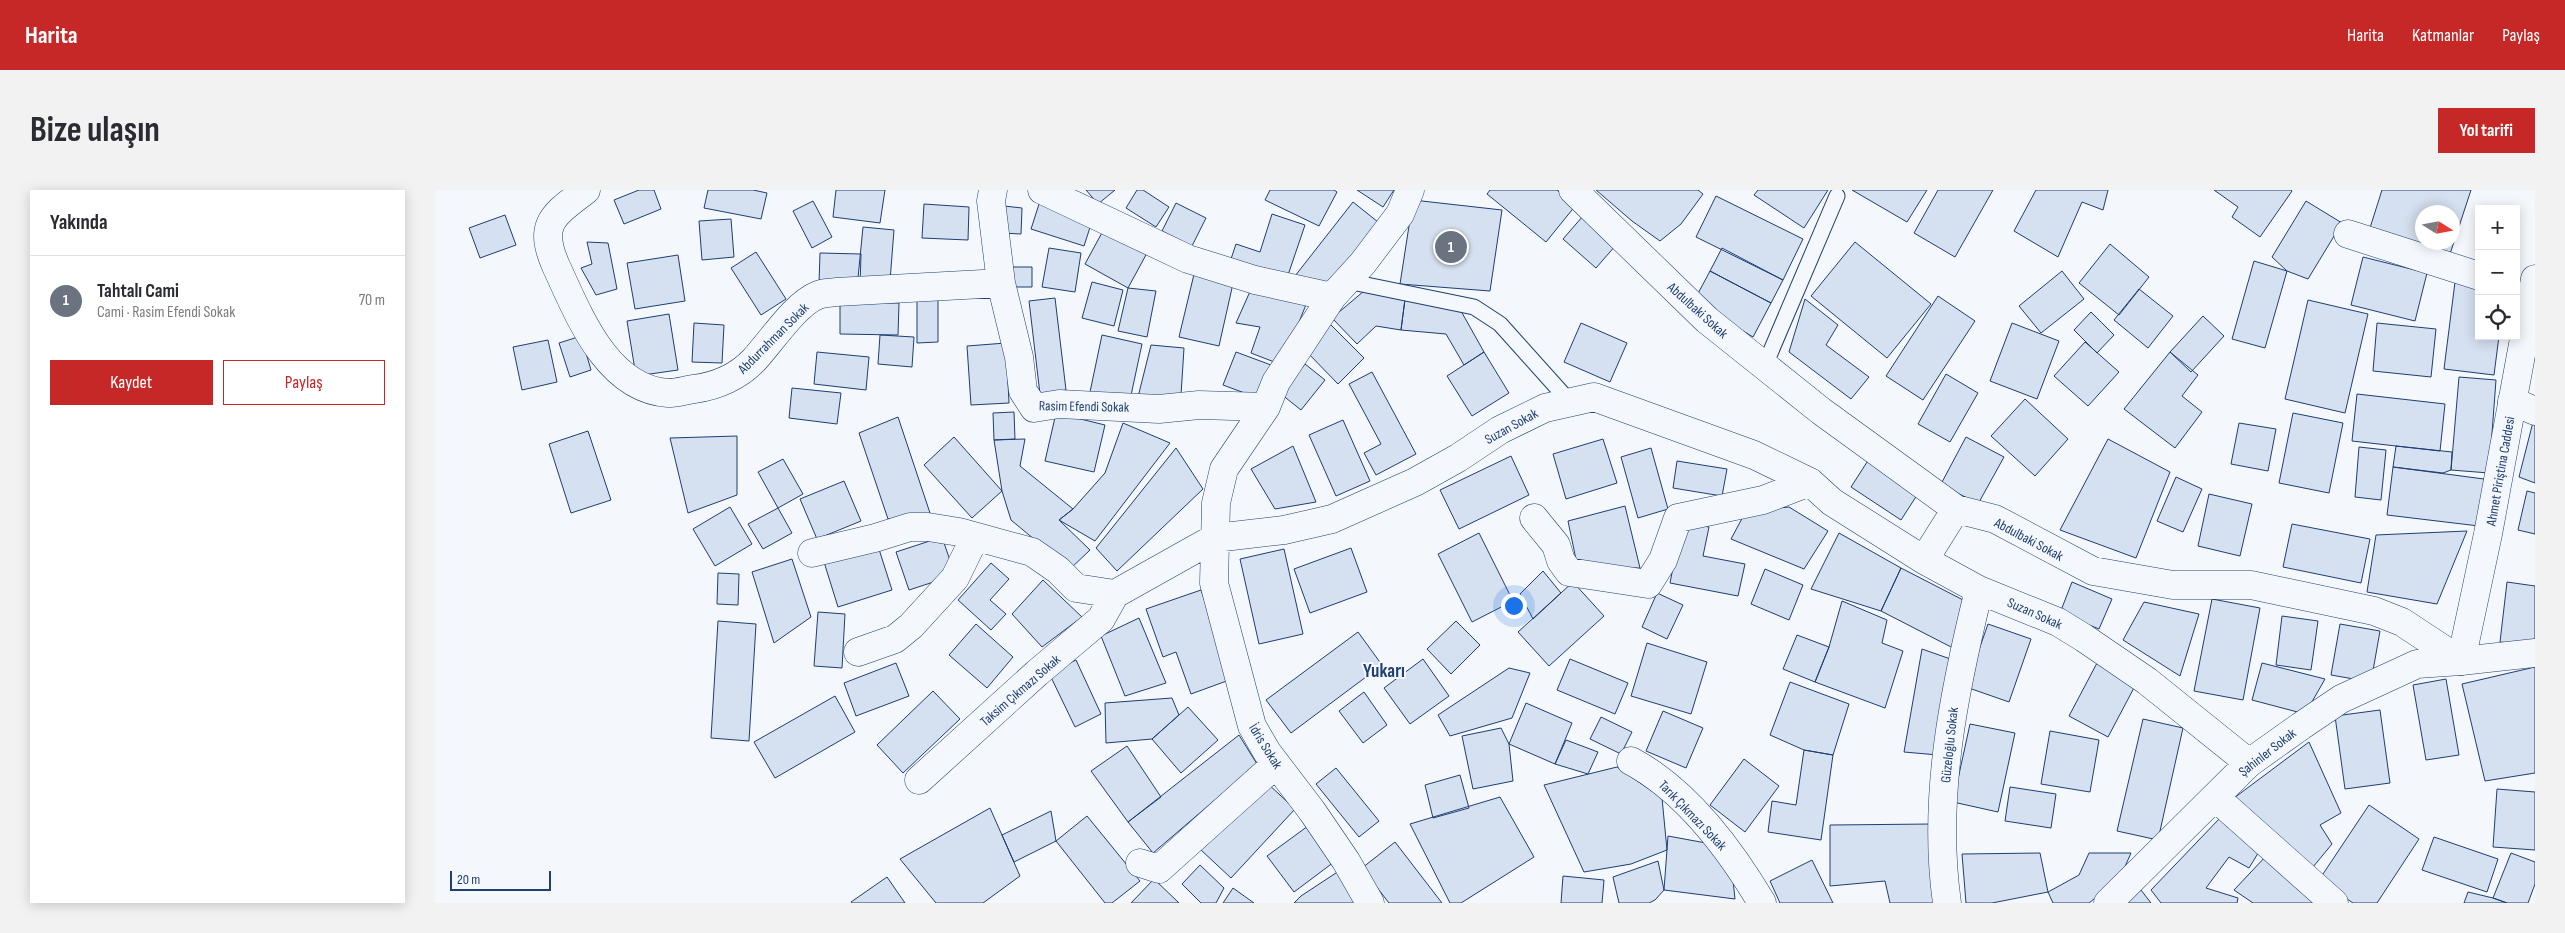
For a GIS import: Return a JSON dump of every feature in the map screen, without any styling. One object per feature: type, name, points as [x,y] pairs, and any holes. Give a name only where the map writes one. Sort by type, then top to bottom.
[{"type":"street","name":"Abdurrahman Sokak","points":[[587,190],[553,219],[547,230],[552,256],[579,315],[597,345],[613,365],[627,378],[650,389],[669,393],[703,388],[726,380],[742,371],[755,359],[781,328],[817,296],[836,292],[1001,284]]},
{"type":"street","name":"Rasim Efendi Sokak","points":[[993,190],[991,201],[1001,284],[1019,357],[1023,391],[1034,408],[1059,404],[1159,409],[1199,405],[1266,406]]},
{"type":"street","points":[[1042,190],[1188,259],[1255,280],[1340,289]]},
{"type":"street","points":[[811,553],[875,538],[909,527],[951,531],[1032,552],[1058,570],[1076,588],[1115,594],[1215,538],[1216,503],[1224,468],[1266,406],[1277,382],[1340,289],[1400,214],[1410,190]]},
{"type":"street","name":"Abdulbaki Sokak","points":[[1573,190],[1707,320],[1821,410],[1956,509],[1995,519],[2093,571],[2126,579],[2173,585],[2251,585],[2374,611],[2402,622],[2461,662]]},
{"type":"street","points":[[2348,234],[2475,275]]},
{"type":"street","name":"Ahmet Piriştina Caddesi","points":[[2461,662],[2489,534],[2523,406],[2528,286]]},
{"type":"street","name":"Suzan Sokak","points":[[1215,538],[1284,530],[1332,519],[1415,482],[1458,458],[1500,430],[1539,411],[1594,397],[1754,455],[1809,482],[1832,502],[1924,560],[1979,590],[2058,622],[2084,638],[2147,681],[2249,763]]},
{"type":"street","points":[[1534,518],[1556,545],[1561,561],[1569,572],[1649,584],[1663,560],[1678,518],[1763,500],[1809,482]]},
{"type":"street","points":[[1924,560],[1956,509]]},
{"type":"street","points":[[858,652],[895,639],[911,626],[955,578],[975,537]]},
{"type":"street","name":"İdris Sokak","points":[[1215,538],[1214,583],[1236,672],[1252,726],[1276,764],[1312,811],[1346,861],[1370,903]]},
{"type":"street","name":"Güzeloğlu Sokak","points":[[1947,903],[1943,877],[1942,837],[1947,757],[1952,711],[1979,590]]},
{"type":"street","name":"Taksim Çıkmazı Sokak","points":[[919,780],[1037,673],[1101,619],[1115,594]]},
{"type":"street","name":"Şahinler Sokak","points":[[2108,903],[2216,798],[2249,763],[2341,699],[2417,664],[2461,662],[2535,653]]},
{"type":"street","name":"Tarık Çıkmazı Sokak","points":[[1631,761],[1646,769],[1673,792],[1706,825],[1731,855],[1762,903]]},
{"type":"street","points":[[1140,863],[1159,868],[1276,764]]},
{"type":"street","points":[[2216,798],[2334,903]]},
{"type":"lane","points":[[1765,366],[1837,196]]},
{"type":"lane","points":[[1340,289],[1474,307],[1500,324],[1571,402]]},
{"type":"building","points":[[639,190],[654,190],[661,209],[624,224],[614,200]]},
{"type":"building","points":[[708,190],[753,190],[767,193],[761,219],[704,208]]},
{"type":"building","points":[[836,190],[885,190],[880,223],[833,217]]},
{"type":"building","points":[[1086,190],[1115,190],[1098,204]]},
{"type":"building","points":[[1137,190],[1143,190],[1169,207],[1156,227],[1126,208]]},
{"type":"building","points":[[1270,190],[1334,190],[1337,192],[1319,226],[1265,200]]},
{"type":"building","points":[[1357,190],[1394,190],[1383,207]]},
{"type":"building","points":[[1490,190],[1557,190],[1576,205],[1546,242],[1487,194]]},
{"type":"building","points":[[1596,190],[1698,190],[1703,194],[1681,224],[1660,241],[1632,221]]},
{"type":"building","points":[[1758,190],[1828,190],[1804,228],[1754,195]]},
{"type":"building","points":[[1852,190],[1927,190],[1907,222]]},
{"type":"building","points":[[1938,190],[1993,190],[1955,257],[1914,233]]},
{"type":"building","points":[[2036,190],[2108,190],[2103,210],[2082,202],[2058,257],[2014,231]]},
{"type":"building","points":[[2214,190],[2292,191],[2260,237],[2232,217],[2238,207]]},
{"type":"building","points":[[2382,190],[2471,190],[2460,224],[2460,205],[2415,205],[2415,246],[2369,231]]},
{"type":"building","points":[[1716,196],[1803,239],[1783,280],[1696,237]]},
{"type":"building","points":[[1413,200],[1502,210],[1490,291],[1400,284]]},
{"type":"building","points":[[813,201],[832,237],[812,248],[793,211]]},
{"type":"building","points":[[1040,201],[1093,218],[1084,246],[1031,229]]},
{"type":"building","points":[[2306,201],[2342,223],[2308,279],[2287,271],[2272,257]]},
{"type":"building","points":[[1353,202],[1378,222],[1325,289],[1295,276]]},
{"type":"building","points":[[1176,203],[1206,218],[1192,246],[1162,231]]},
{"type":"building","points":[[924,204],[969,207],[968,240],[922,238]]},
{"type":"building","points":[[1004,206],[1022,208],[1021,234],[1002,233]]},
{"type":"building","points":[[1272,214],[1305,225],[1286,281],[1230,262],[1236,244],[1260,252]]},
{"type":"building","points":[[505,215],[516,245],[480,258],[469,228]]},
{"type":"building","points":[[1583,216],[1616,245],[1596,268],[1563,239]]},
{"type":"building","points":[[731,219],[734,257],[702,260],[699,221]]},
{"type":"building","points":[[863,227],[894,230],[890,281],[858,278]]},
{"type":"building","points":[[1104,229],[1147,253],[1128,288],[1085,264]]},
{"type":"building","points":[[587,242],[608,243],[617,289],[596,295],[581,268],[592,264]]},
{"type":"building","points":[[1855,242],[1931,304],[1887,358],[1811,296]]},
{"type":"building","points":[[2110,244],[2149,277],[2119,315],[2079,283]]},
{"type":"building","points":[[1049,248],[1081,253],[1075,292],[1042,287]]},
{"type":"building","points":[[1722,248],[1783,280],[1771,303],[1710,271]]},
{"type":"building","points":[[2427,250],[2451,250],[2449,257]]},
{"type":"building","points":[[756,252],[786,299],[761,315],[731,268]]},
{"type":"building","points":[[820,253],[861,254],[860,285],[819,284]]},
{"type":"building","points":[[678,255],[685,301],[635,309],[627,263]]},
{"type":"building","points":[[2363,257],[2427,273],[2415,321],[2351,305]]},
{"type":"building","points":[[2254,261],[2287,271],[2265,348],[2232,339]]},
{"type":"building","points":[[1013,267],[1032,267],[1032,287],[1013,287]]},
{"type":"building","points":[[1195,270],[1234,279],[1219,346],[1179,337]]},
{"type":"building","points":[[1710,271],[1771,303],[1753,337],[1694,301]]},
{"type":"building","points":[[2062,271],[2084,299],[2041,333],[2019,306]]},
{"type":"building","points":[[1092,282],[1123,290],[1114,326],[1082,318]]},
{"type":"building","points":[[2455,282],[2475,284],[2475,340],[2498,340],[2494,375],[2444,369]]},
{"type":"building","points":[[1252,287],[1307,302],[1282,365],[1251,353],[1260,327],[1236,323]]},
{"type":"building","points":[[1128,288],[1156,291],[1147,337],[1118,331]]},
{"type":"building","points":[[2139,289],[2173,316],[2148,348],[2114,320]]},
{"type":"building","points":[[1364,291],[1405,299],[1401,330],[1376,326],[1357,344],[1332,318]]},
{"type":"building","points":[[1938,296],[1975,321],[1923,400],[1886,376]]},
{"type":"building","points":[[1055,298],[1066,390],[1040,394],[1029,301]]},
{"type":"building","points":[[938,299],[938,342],[917,343],[917,300]]},
{"type":"building","points":[[1405,299],[1461,311],[1484,352],[1464,365],[1446,334],[1401,330]]},
{"type":"building","points":[[1805,299],[1838,325],[1826,345],[1869,377],[1851,399],[1789,352]]},
{"type":"building","points":[[2308,300],[2368,314],[2345,413],[2285,399]]},
{"type":"building","points":[[840,302],[899,303],[898,335],[840,334]]},
{"type":"building","points":[[2091,312],[2114,335],[2097,353],[2074,330]]},
{"type":"building","points":[[669,314],[678,370],[636,376],[627,321]]},
{"type":"building","points":[[2203,316],[2224,336],[2191,372],[2170,352]]},
{"type":"building","points":[[694,323],[724,325],[722,363],[692,362]]},
{"type":"building","points":[[1581,323],[1627,343],[1610,382],[1564,362]]},
{"type":"building","points":[[2012,323],[2059,341],[2037,399],[1990,381]]},
{"type":"building","points":[[2377,323],[2436,329],[2431,377],[2373,371]]},
{"type":"building","points":[[1330,324],[1364,358],[1338,384],[1305,350]]},
{"type":"building","points":[[880,335],[914,337],[912,367],[878,364]]},
{"type":"building","points":[[1102,335],[1142,344],[1130,400],[1090,392]]},
{"type":"building","points":[[581,336],[591,370],[570,377],[559,343]]},
{"type":"building","points":[[548,340],[557,382],[522,390],[513,347]]},
{"type":"building","points":[[2085,342],[2119,372],[2088,406],[2054,376]]},
{"type":"building","points":[[1006,343],[1009,403],[971,405],[967,346]]},
{"type":"building","points":[[1151,345],[1184,348],[1181,395],[1138,397]]},
{"type":"building","points":[[817,352],[869,357],[866,390],[814,384]]},
{"type":"building","points":[[1236,352],[1271,365],[1258,398],[1223,385]]},
{"type":"building","points":[[1484,352],[1509,393],[1472,416],[1447,376]]},
{"type":"building","points":[[2170,352],[2198,375],[2182,396],[2202,412],[2175,448],[2124,409]]},
{"type":"building","points":[[1305,364],[1325,380],[1301,410],[1281,394]]},
{"type":"building","points":[[1372,372],[1416,454],[1376,475],[1364,453],[1381,444],[1349,384]]},
{"type":"building","points":[[1946,374],[1978,393],[1950,442],[1918,424]]},
{"type":"building","points":[[2459,377],[2496,380],[2489,473],[2451,470]]},
{"type":"building","points":[[792,388],[841,393],[837,424],[789,418]]},
{"type":"building","points":[[2357,394],[2445,404],[2440,451],[2352,441]]},
{"type":"building","points":[[2025,399],[2068,439],[2035,476],[1991,436]]},
{"type":"building","points":[[1014,412],[1015,439],[994,440],[993,413]]},
{"type":"building","points":[[1056,413],[1105,425],[1094,472],[1045,461]]},
{"type":"building","points":[[2293,413],[2343,423],[2329,493],[2279,483]]},
{"type":"building","points":[[898,417],[931,516],[888,519],[859,433]]},
{"type":"building","points":[[2535,418],[2535,483],[2519,477]]},
{"type":"building","points":[[1343,420],[1370,481],[1336,496],[1309,435]]},
{"type":"building","points":[[1123,423],[1170,443],[1095,541],[1059,520],[1073,509],[1105,473]]},
{"type":"building","points":[[2239,423],[2276,429],[2268,471],[2231,464]]},
{"type":"building","points":[[588,431],[611,500],[571,513],[549,444]]},
{"type":"building","points":[[737,436],[737,495],[688,513],[670,438]]},
{"type":"building","points":[[954,437],[1002,491],[972,518],[924,465]]},
{"type":"building","points":[[1966,437],[2004,457],[1978,504],[1941,484]]},
{"type":"building","points":[[1025,439],[1020,466],[1073,509],[1059,520],[1090,550],[1070,569],[1011,520],[1002,491],[994,440]]},
{"type":"building","points":[[1603,439],[1617,483],[1566,499],[1553,454]]},
{"type":"building","points":[[2108,439],[2170,472],[2136,558],[2060,530]]},
{"type":"building","points":[[1293,446],[1316,502],[1275,509],[1251,469]]},
{"type":"building","points":[[2396,446],[2452,452],[2451,470],[2443,473],[2393,467]]},
{"type":"building","points":[[2359,447],[2386,450],[2381,500],[2355,497]]},
{"type":"building","points":[[1176,448],[1203,489],[1117,571],[1096,548]]},
{"type":"building","points":[[1651,448],[1668,509],[1638,518],[1621,457]]},
{"type":"building","points":[[1511,456],[1529,495],[1459,529],[1440,490]]},
{"type":"building","points":[[783,459],[803,494],[778,508],[758,472]]},
{"type":"building","points":[[1869,459],[1919,492],[1901,520],[1851,487]]},
{"type":"building","points":[[1677,461],[1727,469],[1722,496],[1673,488]]},
{"type":"building","points":[[2393,467],[2484,479],[2479,526],[2387,515]]},
{"type":"building","points":[[2176,477],[2202,489],[2183,532],[2157,521]]},
{"type":"building","points":[[844,481],[861,521],[817,539],[800,499]]},
{"type":"building","points":[[2527,491],[2535,493],[2535,534],[2518,530]]},
{"type":"building","points":[[2209,494],[2252,504],[2240,556],[2198,546]]},
{"type":"building","points":[[1625,506],[1640,568],[1578,569],[1568,521]]},
{"type":"building","points":[[730,507],[752,544],[715,566],[693,529]]},
{"type":"building","points":[[1789,507],[1828,531],[1804,569],[1731,539],[1746,511]]},
{"type":"building","points":[[778,508],[792,533],[763,549],[748,524]]},
{"type":"building","points":[[1682,522],[1709,527],[1703,556],[1745,564],[1738,596],[1670,583]]},
{"type":"building","points":[[2292,524],[2370,539],[2361,583],[2283,567]]},
{"type":"building","points":[[2467,531],[2437,604],[2367,592],[2376,535]]},
{"type":"building","points":[[1479,533],[1513,601],[1472,622],[1438,554]]},
{"type":"building","points":[[1839,533],[1901,568],[1881,611],[1811,589]]},
{"type":"building","points":[[942,537],[955,575],[909,590],[896,552]]},
{"type":"building","points":[[878,546],[892,590],[838,607],[824,562]]},
{"type":"building","points":[[1351,548],[1367,592],[1310,613],[1294,569]]},
{"type":"building","points":[[1284,549],[1303,634],[1259,644],[1240,559]]},
{"type":"building","points":[[792,559],[811,617],[774,643],[752,572]]},
{"type":"building","points":[[991,563],[1009,579],[990,600],[1006,614],[991,630],[958,600]]},
{"type":"building","points":[[1901,568],[1967,602],[1953,648],[1881,611]]},
{"type":"building","points":[[1765,569],[1803,585],[1789,620],[1751,604]]},
{"type":"building","points":[[1543,571],[1561,593],[1533,619],[1520,594]]},
{"type":"building","points":[[718,573],[739,574],[738,605],[717,604]]},
{"type":"building","points":[[1043,580],[1082,617],[1042,647],[1012,614]]},
{"type":"building","points":[[1573,582],[1604,616],[1549,666],[1518,632]]},
{"type":"building","points":[[2072,582],[2112,599],[2099,629],[2060,613]]},
{"type":"building","points":[[2507,582],[2535,586],[2535,646],[2500,642]]},
{"type":"building","points":[[1201,590],[1232,679],[1191,694],[1176,652],[1163,657],[1146,609]]},
{"type":"building","points":[[1657,593],[1683,605],[1667,639],[1642,627]]},
{"type":"building","points":[[2212,599],[2260,608],[2243,700],[2194,691]]},
{"type":"building","points":[[1842,601],[1887,620],[1882,643],[1903,651],[1885,708],[1815,682],[1829,647]]},
{"type":"building","points":[[2144,602],[2199,614],[2180,676],[2123,640]]},
{"type":"building","points":[[818,612],[845,614],[842,668],[814,666]]},
{"type":"building","points":[[2282,616],[2318,621],[2311,670],[2276,665]]},
{"type":"building","points":[[1139,618],[1166,683],[1125,696],[1101,636]]},
{"type":"building","points":[[718,621],[756,624],[749,741],[711,738]]},
{"type":"building","points":[[1456,621],[1480,645],[1451,674],[1427,649]]},
{"type":"building","points":[[976,624],[1013,657],[987,688],[949,655]]},
{"type":"building","points":[[1988,624],[2031,639],[2009,702],[1966,687]]},
{"type":"building","points":[[2340,624],[2380,631],[2371,682],[2331,675]]},
{"type":"building","points":[[1358,632],[1382,665],[1291,733],[1266,700]]},
{"type":"building","points":[[1797,635],[1829,647],[1815,682],[1783,669]]},
{"type":"building","points":[[1647,643],[1707,662],[1691,714],[1631,696]]},
{"type":"building","points":[[1922,649],[1956,661],[1938,755],[1904,752]]},
{"type":"building","points":[[1423,659],[1449,696],[1410,724],[1384,688]]},
{"type":"building","points":[[1570,659],[1628,683],[1615,714],[1557,690]]},
{"type":"building","points":[[1076,660],[1101,714],[1075,727],[1049,673]]},
{"type":"building","points":[[896,663],[909,696],[856,716],[844,683]]},
{"type":"building","points":[[2097,663],[2136,684],[2108,737],[2069,716]]},
{"type":"building","points":[[2262,663],[2325,679],[2305,714],[2252,700]]},
{"type":"building","points":[[2535,667],[2535,773],[2485,781],[2462,684]]},
{"type":"building","points":[[1509,668],[1530,673],[1512,718],[1450,736],[1438,715]]},
{"type":"building","points":[[2446,679],[2459,755],[2426,760],[2413,685]]},
{"type":"building","points":[[1790,682],[1849,704],[1833,755],[1804,750],[1770,735]]},
{"type":"building","points":[[933,691],[960,719],[903,773],[877,745]]},
{"type":"building","points":[[1364,692],[1387,725],[1363,743],[1339,711]]},
{"type":"building","points":[[835,696],[855,732],[775,778],[754,742]]},
{"type":"building","points":[[1172,698],[1179,715],[1152,739],[1106,743],[1105,703]]},
{"type":"building","points":[[1526,703],[1572,723],[1555,764],[1509,744]]},
{"type":"building","points":[[1188,707],[1218,740],[1181,773],[1152,739]]},
{"type":"building","points":[[2380,710],[2390,783],[2345,789],[2335,716]]},
{"type":"building","points":[[1663,711],[1703,728],[1686,768],[1646,751]]},
{"type":"building","points":[[1601,717],[1632,732],[1621,754],[1590,739]]},
{"type":"building","points":[[2143,719],[2183,728],[2158,840],[2117,831]]},
{"type":"building","points":[[1970,724],[2015,733],[1998,812],[1953,802]]},
{"type":"building","points":[[1501,728],[1509,744],[1513,781],[1473,789],[1462,736]]},
{"type":"building","points":[[2050,731],[2099,740],[2090,792],[2041,784]]},
{"type":"building","points":[[1239,735],[1257,764],[1153,853],[1128,822]]},
{"type":"building","points":[[1566,740],[1598,752],[1588,774],[1555,764]]},
{"type":"building","points":[[2309,742],[2341,813],[2320,825],[2332,844],[2313,867],[2234,798]]},
{"type":"building","points":[[1127,746],[1161,797],[1128,822],[1091,771]]},
{"type":"building","points":[[1804,750],[1833,755],[1821,840],[1768,832],[1772,801],[1796,805]]},
{"type":"building","points":[[1744,759],[1779,786],[1745,832],[1710,805]]},
{"type":"building","points":[[1617,767],[1662,798],[1667,850],[1631,864],[1584,872],[1544,785]]},
{"type":"building","points":[[1336,768],[1379,821],[1359,837],[1316,784]]},
{"type":"building","points":[[1460,775],[1469,808],[1433,818],[1425,785]]},
{"type":"building","points":[[1266,782],[1295,809],[1231,878],[1201,850]]},
{"type":"building","points":[[2010,787],[2056,794],[2051,828],[2005,821]]},
{"type":"building","points":[[2497,789],[2535,792],[2535,850],[2493,847]]},
{"type":"building","points":[[1500,797],[1534,857],[1461,903],[1450,903],[1410,824]]},
{"type":"building","points":[[2369,805],[2419,839],[2377,903],[2353,903],[2319,880]]},
{"type":"building","points":[[990,808],[1020,876],[983,903],[936,903],[900,859]]},
{"type":"building","points":[[1051,811],[1056,841],[1014,862],[1002,835]]},
{"type":"building","points":[[1087,816],[1140,881],[1112,903],[1105,903],[1056,841]]},
{"type":"building","points":[[2220,818],[2260,850],[2249,868],[2229,857],[2206,888],[2238,898],[2237,903],[2161,903],[2151,890]]},
{"type":"building","points":[[1932,824],[1939,903],[1890,903],[1885,881],[1830,886],[1830,825]]},
{"type":"building","points":[[1308,826],[1334,862],[1294,892],[1267,856]]},
{"type":"building","points":[[1668,836],[1706,843],[1732,871],[1735,899],[1664,890]]},
{"type":"building","points":[[2434,837],[2498,859],[2487,892],[2422,870]]},
{"type":"building","points":[[1395,842],[1442,903],[1389,903],[1362,868]]},
{"type":"building","points":[[2040,853],[2048,892],[1992,903],[1966,903],[1962,854]]},
{"type":"building","points":[[2089,853],[2131,853],[2120,878],[2089,903],[2053,903],[2048,892],[2079,875]]},
{"type":"building","points":[[2511,853],[2535,862],[2535,884],[2528,903],[2507,903],[2493,898]]},
{"type":"building","points":[[2267,855],[2319,903],[2253,903],[2234,890]]},
{"type":"building","points":[[1812,860],[1833,903],[1780,903],[1770,881]]},
{"type":"building","points":[[1658,861],[1664,890],[1655,900],[1649,903],[1619,903],[1613,877]]},
{"type":"building","points":[[1200,865],[1224,888],[1216,903],[1201,903],[1182,884]]},
{"type":"building","points":[[1342,869],[1363,903],[1294,903],[1301,896]]},
{"type":"building","points":[[1563,876],[1604,880],[1602,903],[1561,903]]},
{"type":"building","points":[[887,877],[905,903],[851,902]]},
{"type":"building","points":[[1154,879],[1179,903],[1131,903]]},
{"type":"building","points":[[1233,888],[1254,903],[1223,903]]},
{"type":"building","points":[[2141,890],[2151,903],[2127,903]]},
{"type":"building","points":[[2468,892],[2493,898],[2507,903],[2464,903]]},
{"type":"place","name":"Tahtalı Cami","points":[[1451,247]]},
{"type":"district","name":"Yukarı","points":[[1384,670]]}]
